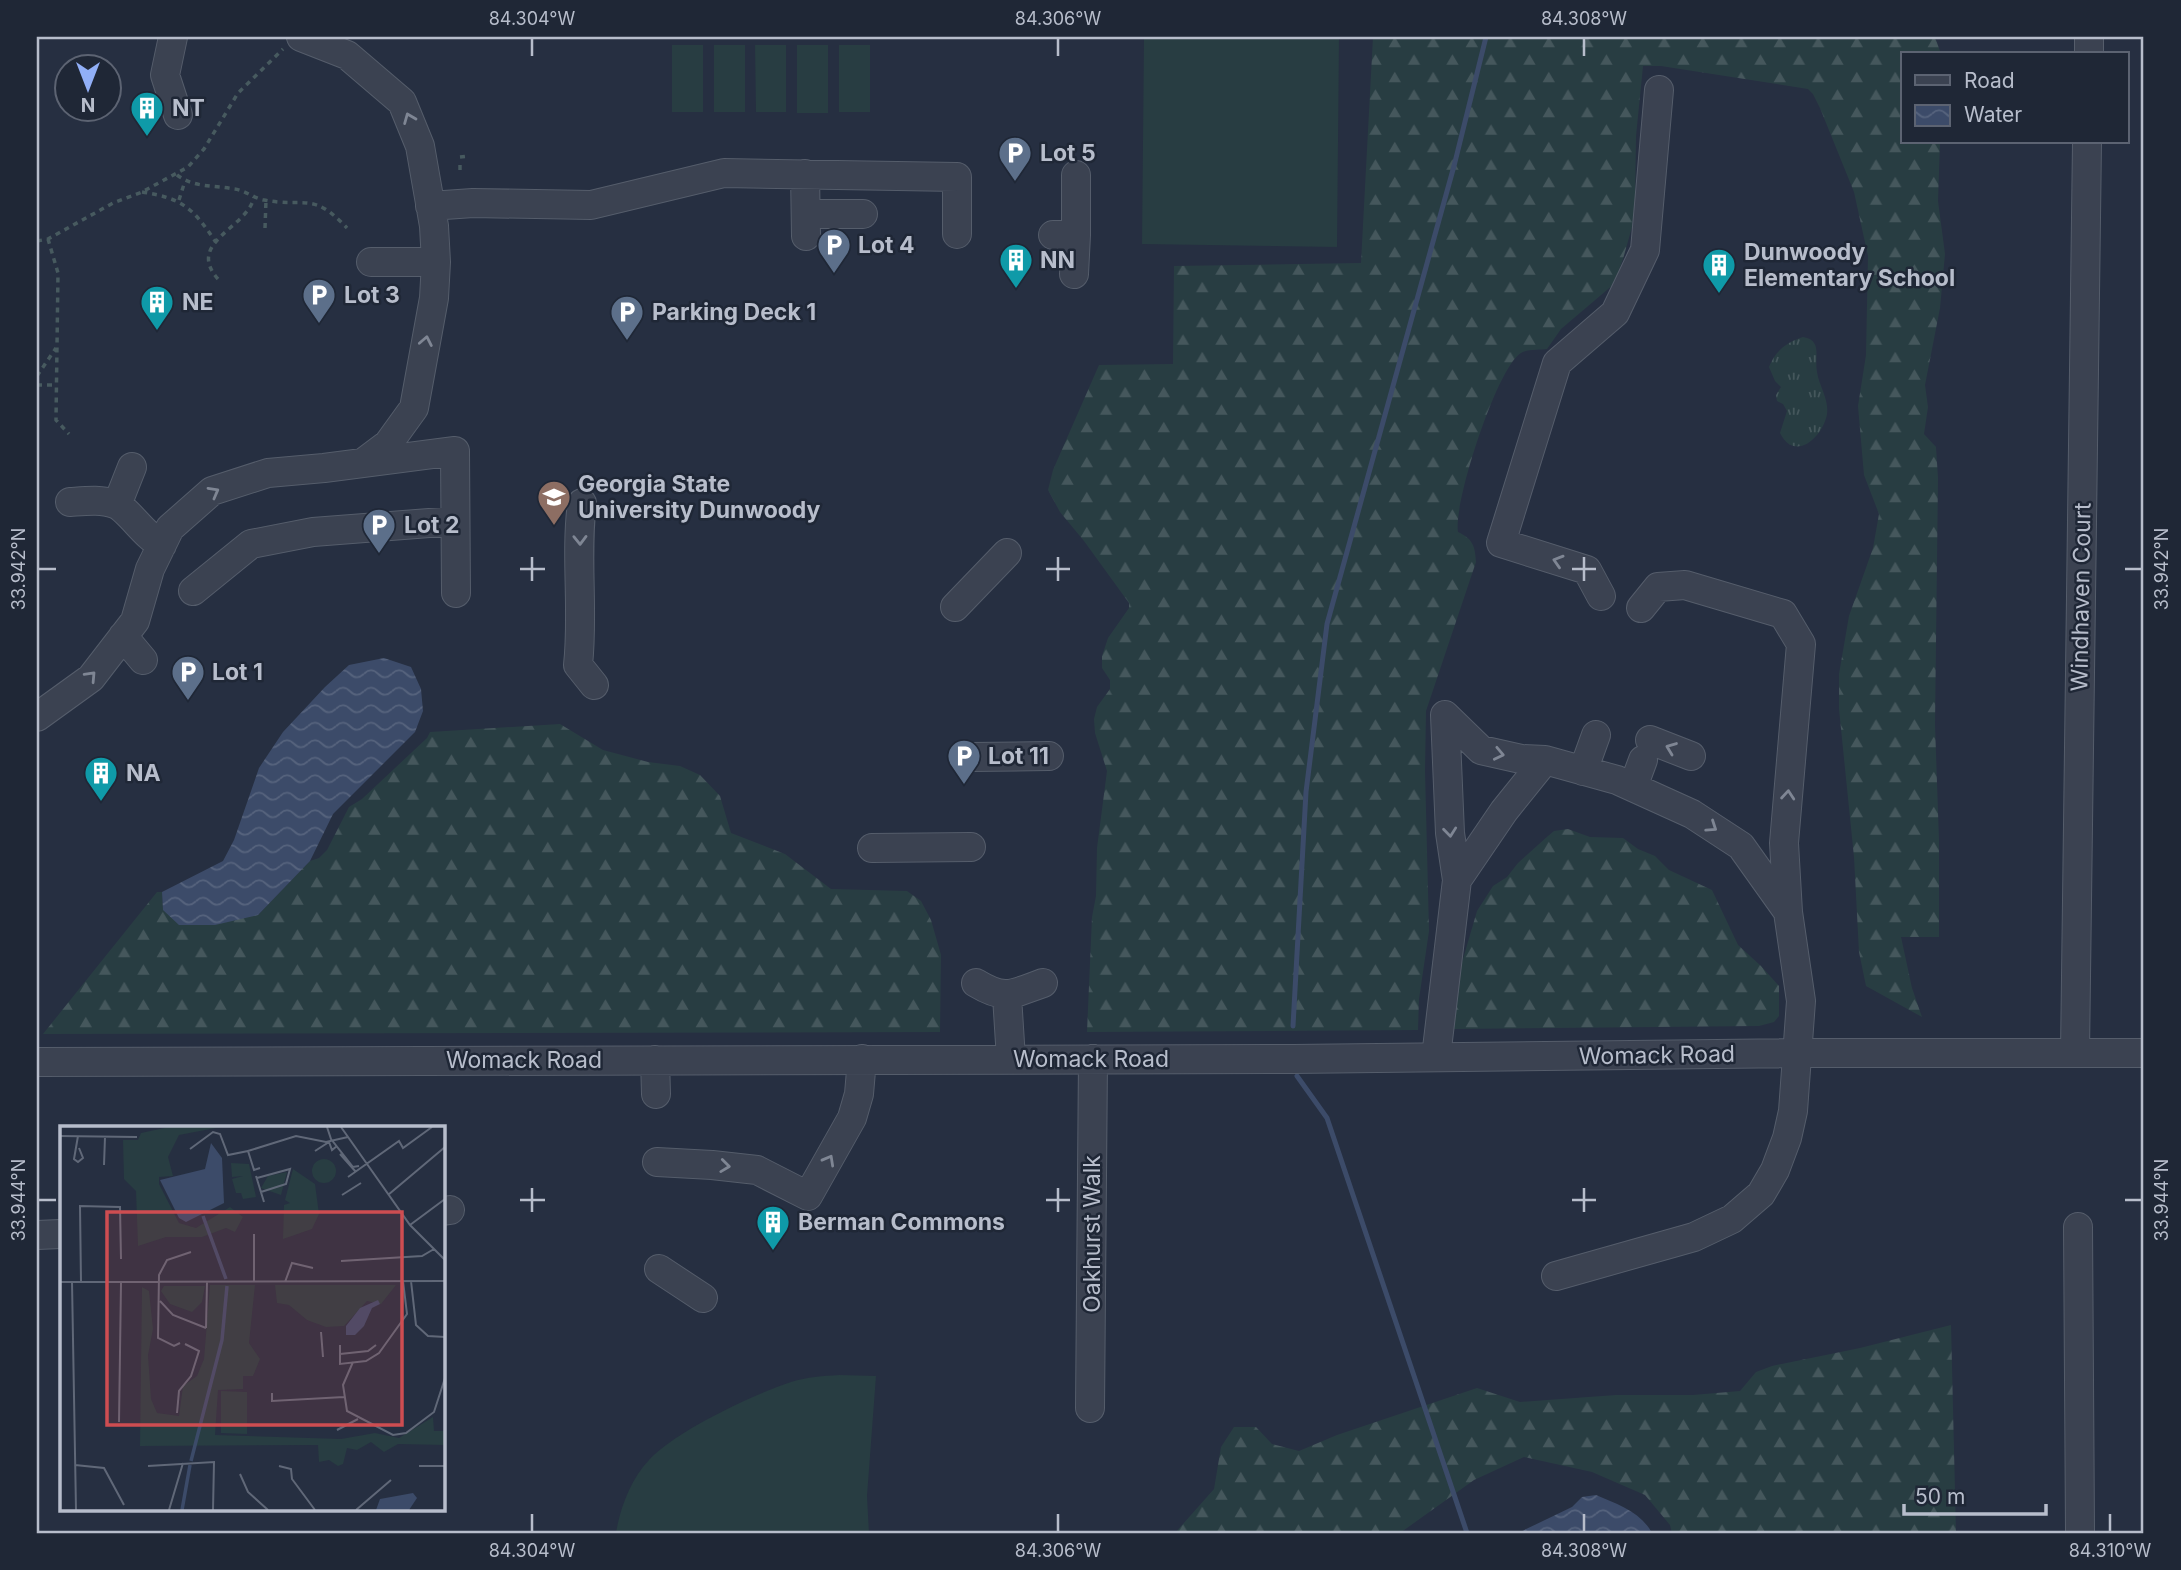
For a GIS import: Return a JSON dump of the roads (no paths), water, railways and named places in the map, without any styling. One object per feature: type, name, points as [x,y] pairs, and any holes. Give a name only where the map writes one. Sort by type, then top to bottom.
[{"type":"street","points":[[173,37],[165,75],[178,115]]},
{"type":"street","points":[[309,41],[347,55],[402,102],[420,146],[430,206],[436,262],[434,299],[414,408],[388,444],[364,461]]},
{"type":"street","points":[[1601,596],[1587,570],[1501,543],[1557,363],[1615,313],[1646,250],[1659,90]]},
{"type":"street","name":"Windhaven Court","points":[[2074,1052],[2088,144]]},
{"type":"street","points":[[430,206],[472,203],[591,205],[724,173],[957,177],[957,234]]},
{"type":"street","points":[[805,174],[806,225],[863,214]]},
{"type":"street","points":[[1074,274],[1065,235],[1076,176]]},
{"type":"street","points":[[370,262],[436,262]]},
{"type":"street","points":[[37,717],[91,678],[135,621],[150,569],[170,528],[212,491],[268,473],[455,450],[456,593]]},
{"type":"street","points":[[117,505],[132,467]]},
{"type":"street","points":[[70,502],[95,501],[117,505],[150,539],[162,545]]},
{"type":"street","points":[[582,503],[579,532],[581,636],[578,665],[594,685]]},
{"type":"street","points":[[192,591],[251,544],[313,532],[455,521]]},
{"type":"street","points":[[956,607],[1007,553]]},
{"type":"street","points":[[1556,1276],[1694,1237],[1732,1219],[1761,1194],[1775,1170],[1794,1111],[1801,1001],[1788,912],[1784,843],[1801,643],[1783,614],[1685,584],[1658,587],[1641,608]]},
{"type":"street","points":[[123,636],[143,660]]},
{"type":"street","points":[[1436,1057],[1457,880],[1449,819],[1446,715],[1481,750],[1521,759],[1545,760],[1617,780],[1692,814],[1741,846],[1788,912]]},
{"type":"street","points":[[1583,771],[1596,735]]},
{"type":"street","points":[[1633,787],[1646,750],[1692,757]]},
{"type":"street","points":[[971,757],[1049,757]]},
{"type":"street","points":[[1457,880],[1504,811],[1545,760]]},
{"type":"street","points":[[872,848],[971,847]]},
{"type":"street","points":[[976,983],[990,992],[1007,996],[1043,983]]},
{"type":"street","points":[[1007,996],[1011,1059]]},
{"type":"street","name":"Womack Road","points":[[37,1062],[2144,1053]]},
{"type":"street","points":[[657,1162],[757,1170],[808,1196],[849,1124],[859,1094],[862,1059]]},
{"type":"street","name":"Oakhurst Walk","points":[[1090,1408],[1093,1059]]},
{"type":"street","points":[[655,1060],[656,1094]]},
{"type":"street","points":[[2078,1227],[2080,1533]]},
{"type":"street","points":[[37,1235],[60,1234]]},
{"type":"street","points":[[659,1269],[703,1298]]},
{"type":"water","points":[[384,658],[411,667],[421,689],[423,711],[415,732],[333,814],[310,861],[258,915],[215,925],[179,925],[163,910],[162,892],[223,861],[234,840],[259,768],[283,732],[349,665]]},
{"type":"water","points":[[1596,1495],[1635,1514],[1652,1533],[1518,1533],[1572,1507],[1582,1497]]},
{"type":"waterway","points":[[1293,1026],[1306,792],[1327,624],[1454,166],[1486,37]]},
{"type":"waterway","points":[[1297,1076],[1327,1118],[1467,1533]]},
{"type":"place","name":"NT","points":[[147,138]]},
{"type":"place","name":"Lot 5","points":[[1015,183]]},
{"type":"place","name":"Lot 4","points":[[834,275]]},
{"type":"place","name":"NN","points":[[1016,290]]},
{"type":"place","name":"Dunwoody Elementary School","points":[[1719,295]]},
{"type":"place","name":"Lot 3","points":[[319,325]]},
{"type":"place","name":"NE","points":[[157,332]]},
{"type":"place","name":"Parking Deck 1","points":[[627,342]]},
{"type":"place","name":"Georgia State University Dunwoody","points":[[554,527]]},
{"type":"place","name":"Lot 2","points":[[379,555]]},
{"type":"place","name":"Lot 1","points":[[188,702]]},
{"type":"place","name":"Lot 11","points":[[964,786]]},
{"type":"place","name":"NA","points":[[101,803]]},
{"type":"place","name":"Berman Commons","points":[[773,1252]]}]
